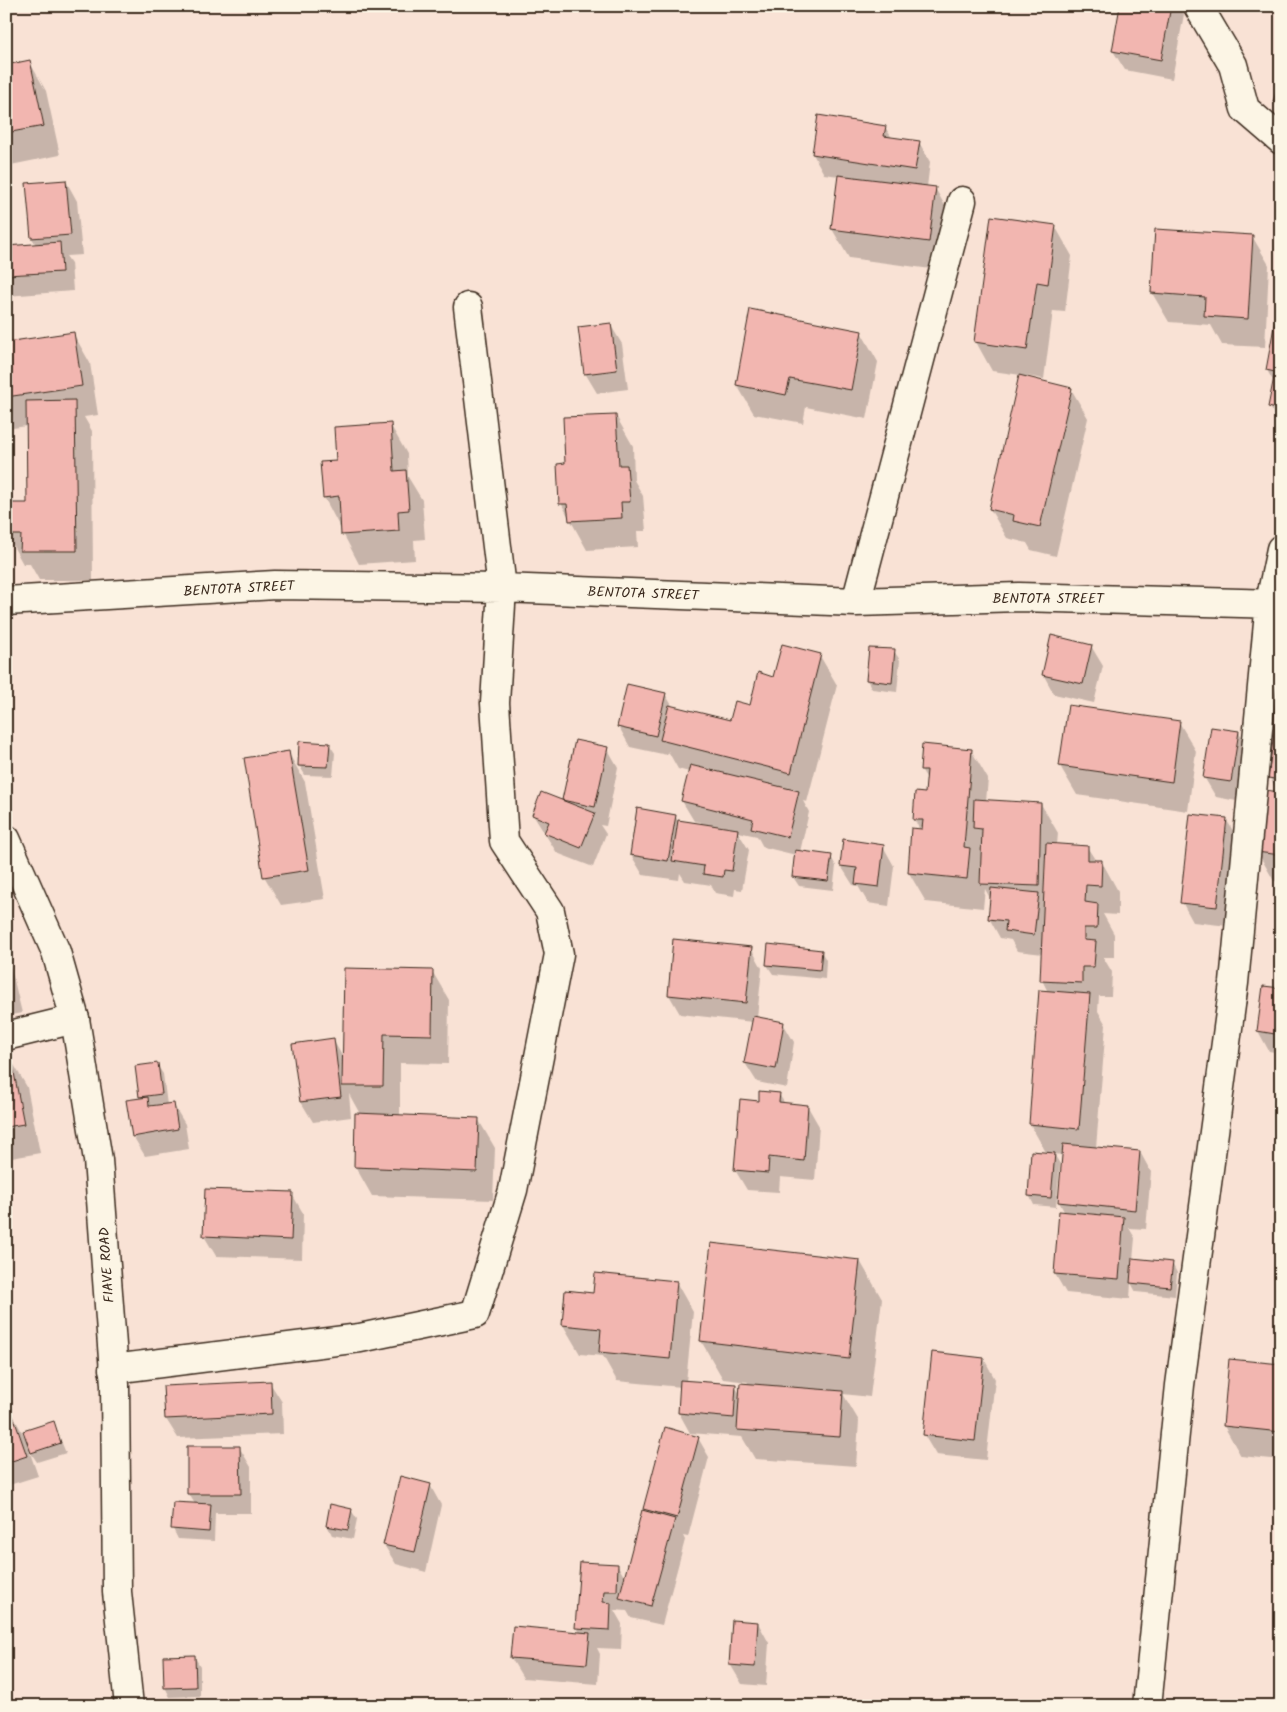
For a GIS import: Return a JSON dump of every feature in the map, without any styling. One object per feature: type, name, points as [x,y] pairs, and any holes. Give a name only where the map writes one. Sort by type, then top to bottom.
[{"type":"street","points":[[1198,6],[1233,65],[1245,109],[1281,140]]},
{"type":"street","points":[[856,602],[962,201]]},
{"type":"street","points":[[113,1369],[360,1338],[474,1314],[513,1190],[559,954],[550,911],[504,840],[495,703],[502,588],[468,306]]},
{"type":"street","points":[[1147,1706],[1180,1385],[1234,983],[1281,549]]},
{"type":"street","name":"BENTOTA STREET","points":[[6,600],[275,584],[502,588],[856,602],[1019,597],[1275,603]]},
{"type":"street","name":"FIAVE ROAD","points":[[6,839],[56,952],[75,1019],[98,1160],[113,1369],[117,1592],[129,1706]]},
{"type":"street","points":[[6,1036],[75,1019]]},
{"type":"building","points":[[1120,6],[1171,6],[1161,60],[1112,51]]},
{"type":"building","points":[[30,60],[44,126],[6,133],[6,65]]},
{"type":"building","points":[[1281,74],[1281,104],[1273,102]]},
{"type":"building","points":[[818,115],[886,126],[884,136],[920,141],[915,170],[812,154]]},
{"type":"building","points":[[838,175],[936,187],[929,242],[831,229]]},
{"type":"building","points":[[66,180],[71,235],[31,238],[26,183]]},
{"type":"building","points":[[991,216],[1056,225],[1048,284],[1037,282],[1027,350],[974,342]]},
{"type":"building","points":[[1155,229],[1253,235],[1248,319],[1204,316],[1205,297],[1151,293]]},
{"type":"building","points":[[60,242],[62,272],[6,275],[6,246]]},
{"type":"building","points":[[750,309],[862,331],[851,390],[790,379],[786,395],[736,385]]},
{"type":"building","points":[[1275,321],[1281,322],[1281,410],[1268,407],[1275,372],[1266,370]]},
{"type":"building","points":[[611,323],[617,370],[584,374],[578,327]]},
{"type":"building","points":[[74,332],[82,386],[6,397],[6,342]]},
{"type":"building","points":[[1019,375],[1072,388],[1040,527],[1013,521],[1014,515],[989,509]]},
{"type":"building","points":[[75,400],[77,551],[20,551],[21,535],[6,535],[6,503],[27,503],[26,401]]},
{"type":"building","points":[[616,415],[619,465],[627,465],[630,502],[621,502],[622,518],[569,521],[567,504],[559,504],[557,464],[565,463],[563,417]]},
{"type":"building","points":[[391,423],[394,471],[406,470],[409,510],[398,511],[399,531],[341,535],[339,496],[323,498],[320,462],[336,461],[334,427]]},
{"type":"building","points":[[1051,635],[1092,645],[1083,684],[1042,675]]},
{"type":"building","points":[[782,644],[821,654],[791,773],[660,740],[669,705],[730,720],[735,701],[750,705],[758,672],[773,677]]},
{"type":"building","points":[[869,648],[895,649],[892,683],[866,680]]},
{"type":"building","points":[[627,684],[666,693],[656,736],[617,727]]},
{"type":"building","points":[[1068,705],[1180,721],[1172,782],[1059,766]]},
{"type":"building","points":[[1275,725],[1281,726],[1281,780],[1268,778]]},
{"type":"building","points":[[1211,727],[1239,731],[1231,782],[1203,778]]},
{"type":"building","points":[[575,740],[608,747],[595,807],[562,800]]},
{"type":"building","points":[[299,741],[330,743],[328,767],[298,766]]},
{"type":"building","points":[[922,744],[972,749],[964,847],[970,848],[967,879],[908,873],[911,828],[922,829],[923,820],[913,820],[915,792],[925,793],[927,770],[920,770]]},
{"type":"building","points":[[289,751],[309,870],[263,877],[244,758]]},
{"type":"building","points":[[690,765],[799,791],[788,837],[751,828],[753,819],[681,801]]},
{"type":"building","points":[[1264,790],[1281,792],[1281,855],[1256,852]]},
{"type":"building","points":[[541,792],[595,813],[581,848],[544,833],[549,822],[532,815]]},
{"type":"building","points":[[974,799],[1041,803],[1039,886],[980,884],[982,829],[973,828]]},
{"type":"building","points":[[637,808],[676,815],[668,861],[630,855]]},
{"type":"building","points":[[1190,814],[1227,818],[1217,907],[1180,903]]},
{"type":"building","points":[[678,820],[738,829],[732,871],[724,870],[723,877],[703,874],[704,866],[672,861]]},
{"type":"building","points":[[843,839],[884,845],[879,887],[855,884],[857,868],[840,866]]},
{"type":"building","points":[[1046,843],[1088,846],[1088,860],[1102,860],[1101,886],[1086,885],[1085,902],[1098,904],[1097,928],[1084,928],[1084,940],[1096,941],[1094,967],[1082,967],[1082,983],[1040,981]]},
{"type":"building","points":[[795,850],[832,855],[828,881],[792,877]]},
{"type":"building","points":[[991,888],[1039,893],[1034,935],[1005,931],[1006,921],[988,919]]},
{"type":"building","points":[[673,939],[752,947],[746,1003],[668,995]]},
{"type":"building","points":[[768,944],[822,950],[820,970],[766,965]]},
{"type":"building","points":[[344,968],[433,970],[432,1035],[384,1034],[383,1086],[342,1086]]},
{"type":"building","points":[[1263,986],[1281,988],[1281,1035],[1257,1031]]},
{"type":"building","points":[[1039,990],[1090,994],[1079,1129],[1029,1124]]},
{"type":"building","points":[[753,1016],[784,1022],[776,1069],[744,1063]]},
{"type":"building","points":[[334,1038],[341,1097],[300,1102],[292,1044]]},
{"type":"building","points":[[6,1057],[11,1057],[24,1124],[6,1127]]},
{"type":"building","points":[[158,1063],[162,1094],[139,1097],[135,1066]]},
{"type":"building","points":[[759,1091],[780,1093],[779,1102],[808,1105],[804,1161],[769,1157],[768,1173],[734,1170],[740,1099],[759,1101]]},
{"type":"building","points":[[148,1097],[149,1106],[174,1103],[178,1129],[132,1137],[126,1100]]},
{"type":"building","points":[[355,1113],[479,1118],[477,1172],[354,1167]]},
{"type":"building","points":[[1063,1144],[1140,1151],[1135,1210],[1058,1202]]},
{"type":"building","points":[[1031,1151],[1055,1153],[1051,1198],[1028,1196]]},
{"type":"building","points":[[205,1189],[293,1192],[291,1240],[203,1236]]},
{"type":"building","points":[[1059,1211],[1124,1217],[1119,1279],[1054,1274]]},
{"type":"building","points":[[711,1243],[860,1260],[849,1359],[700,1341]]},
{"type":"building","points":[[1132,1258],[1173,1262],[1170,1287],[1130,1283]]},
{"type":"building","points":[[595,1273],[677,1281],[670,1359],[599,1352],[601,1329],[562,1325],[565,1290],[593,1293]]},
{"type":"building","points":[[932,1352],[984,1358],[975,1441],[923,1435]]},
{"type":"building","points":[[1229,1359],[1281,1364],[1281,1432],[1223,1426]]},
{"type":"building","points":[[680,1380],[736,1384],[734,1418],[678,1413]]},
{"type":"building","points":[[271,1381],[272,1414],[165,1419],[163,1386]]},
{"type":"building","points":[[740,1383],[843,1391],[840,1437],[737,1430]]},
{"type":"building","points":[[12,1413],[27,1456],[6,1463],[6,1415]]},
{"type":"building","points":[[54,1421],[61,1443],[31,1453],[23,1431]]},
{"type":"building","points":[[665,1427],[699,1437],[677,1518],[643,1509]]},
{"type":"building","points":[[187,1446],[240,1446],[241,1494],[187,1494]]},
{"type":"building","points":[[400,1476],[431,1484],[415,1552],[383,1545]]},
{"type":"building","points":[[173,1502],[211,1504],[209,1532],[171,1529]]},
{"type":"building","points":[[330,1504],[352,1509],[348,1530],[326,1526]]},
{"type":"building","points":[[642,1510],[675,1519],[651,1606],[619,1598]]},
{"type":"building","points":[[580,1562],[618,1564],[617,1591],[604,1591],[603,1602],[611,1603],[610,1630],[575,1628]]},
{"type":"building","points":[[732,1620],[758,1622],[755,1667],[729,1665]]},
{"type":"building","points":[[513,1626],[590,1633],[587,1664],[510,1658]]},
{"type":"building","points":[[195,1655],[196,1687],[164,1688],[163,1656]]}]
